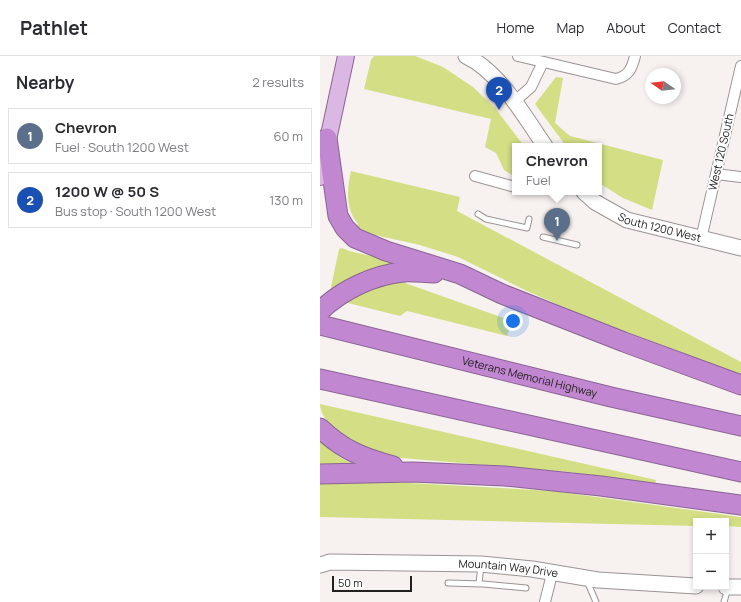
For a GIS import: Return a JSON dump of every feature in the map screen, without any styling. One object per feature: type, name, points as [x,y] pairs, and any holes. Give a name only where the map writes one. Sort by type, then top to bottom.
[{"type":"highway","points":[[324,142],[338,216],[345,228],[355,238],[370,245],[460,274],[502,294],[624,342],[741,385]]},
{"type":"highway","points":[[320,311],[346,292],[365,282],[385,275],[404,272],[460,274]]},
{"type":"highway","name":"Veterans Memorial Highway","points":[[320,325],[354,332],[611,397],[741,426]]},
{"type":"highway","points":[[320,379],[741,472]]},
{"type":"highway","points":[[320,428],[333,440],[353,454],[412,472]]},
{"type":"highway","points":[[320,474],[412,472],[551,480],[741,505]]},
{"type":"main road","points":[[320,176],[324,142],[346,56]]},
{"type":"street","points":[[466,56],[472,59],[500,83],[543,143]]},
{"type":"street","points":[[518,56],[610,79],[626,76],[632,68],[635,56]]},
{"type":"street","points":[[514,102],[531,88],[543,62]]},
{"type":"street","name":"West 120 South","points":[[701,238],[741,66]]},
{"type":"street","points":[[716,174],[741,177]]},
{"type":"street","points":[[475,176],[512,186]]},
{"type":"street","name":"South 1200 West","points":[[587,195],[595,202],[627,220],[741,248]]},
{"type":"street","name":"Mountain Way Drive","points":[[320,565],[330,562],[481,564],[586,579],[693,586]]},
{"type":"street","points":[[545,602],[552,574]]},
{"type":"lane","points":[[478,214],[486,219],[527,228],[529,219]]},
{"type":"lane","points":[[543,237],[577,245]]},
{"type":"lane","points":[[479,584],[481,564]]},
{"type":"lane","points":[[586,579],[596,602]]},
{"type":"lane","points":[[448,583],[526,588]]},
{"type":"lane","points":[[724,602],[732,587]]},
{"type":"green space","points":[[374,56],[415,56],[443,67],[473,87],[495,108],[522,143],[512,143],[512,175],[504,170],[496,153],[485,147],[491,119],[364,89],[371,60]]},
{"type":"green space","points":[[556,77],[563,78],[555,123],[570,136],[597,143],[564,143],[535,104]]},
{"type":"green space","points":[[602,144],[663,160],[652,210],[623,198],[602,185]]},
{"type":"green space","points":[[351,171],[460,197],[457,211],[741,362],[741,374],[591,319],[527,291],[458,257],[420,245],[366,233],[357,226],[358,224],[349,205],[348,192]]},
{"type":"green space","points":[[342,248],[349,251],[407,264],[329,297],[339,249]]},
{"type":"green space","points":[[409,278],[405,283],[512,321],[507,336],[407,311],[400,316],[344,302],[369,287]]},
{"type":"green space","points":[[320,404],[656,480],[655,484],[570,472],[389,457],[362,448],[342,436],[324,417]]},
{"type":"green space","points":[[320,441],[341,458],[357,466],[320,470]]},
{"type":"green space","points":[[336,479],[553,491],[741,517],[741,527],[729,526],[729,518],[693,518],[693,526],[320,517],[320,482]]},
{"type":"place","name":"1200 W @ 50 S","points":[[499,110]]},
{"type":"place","name":"Chevron","points":[[557,241]]}]
